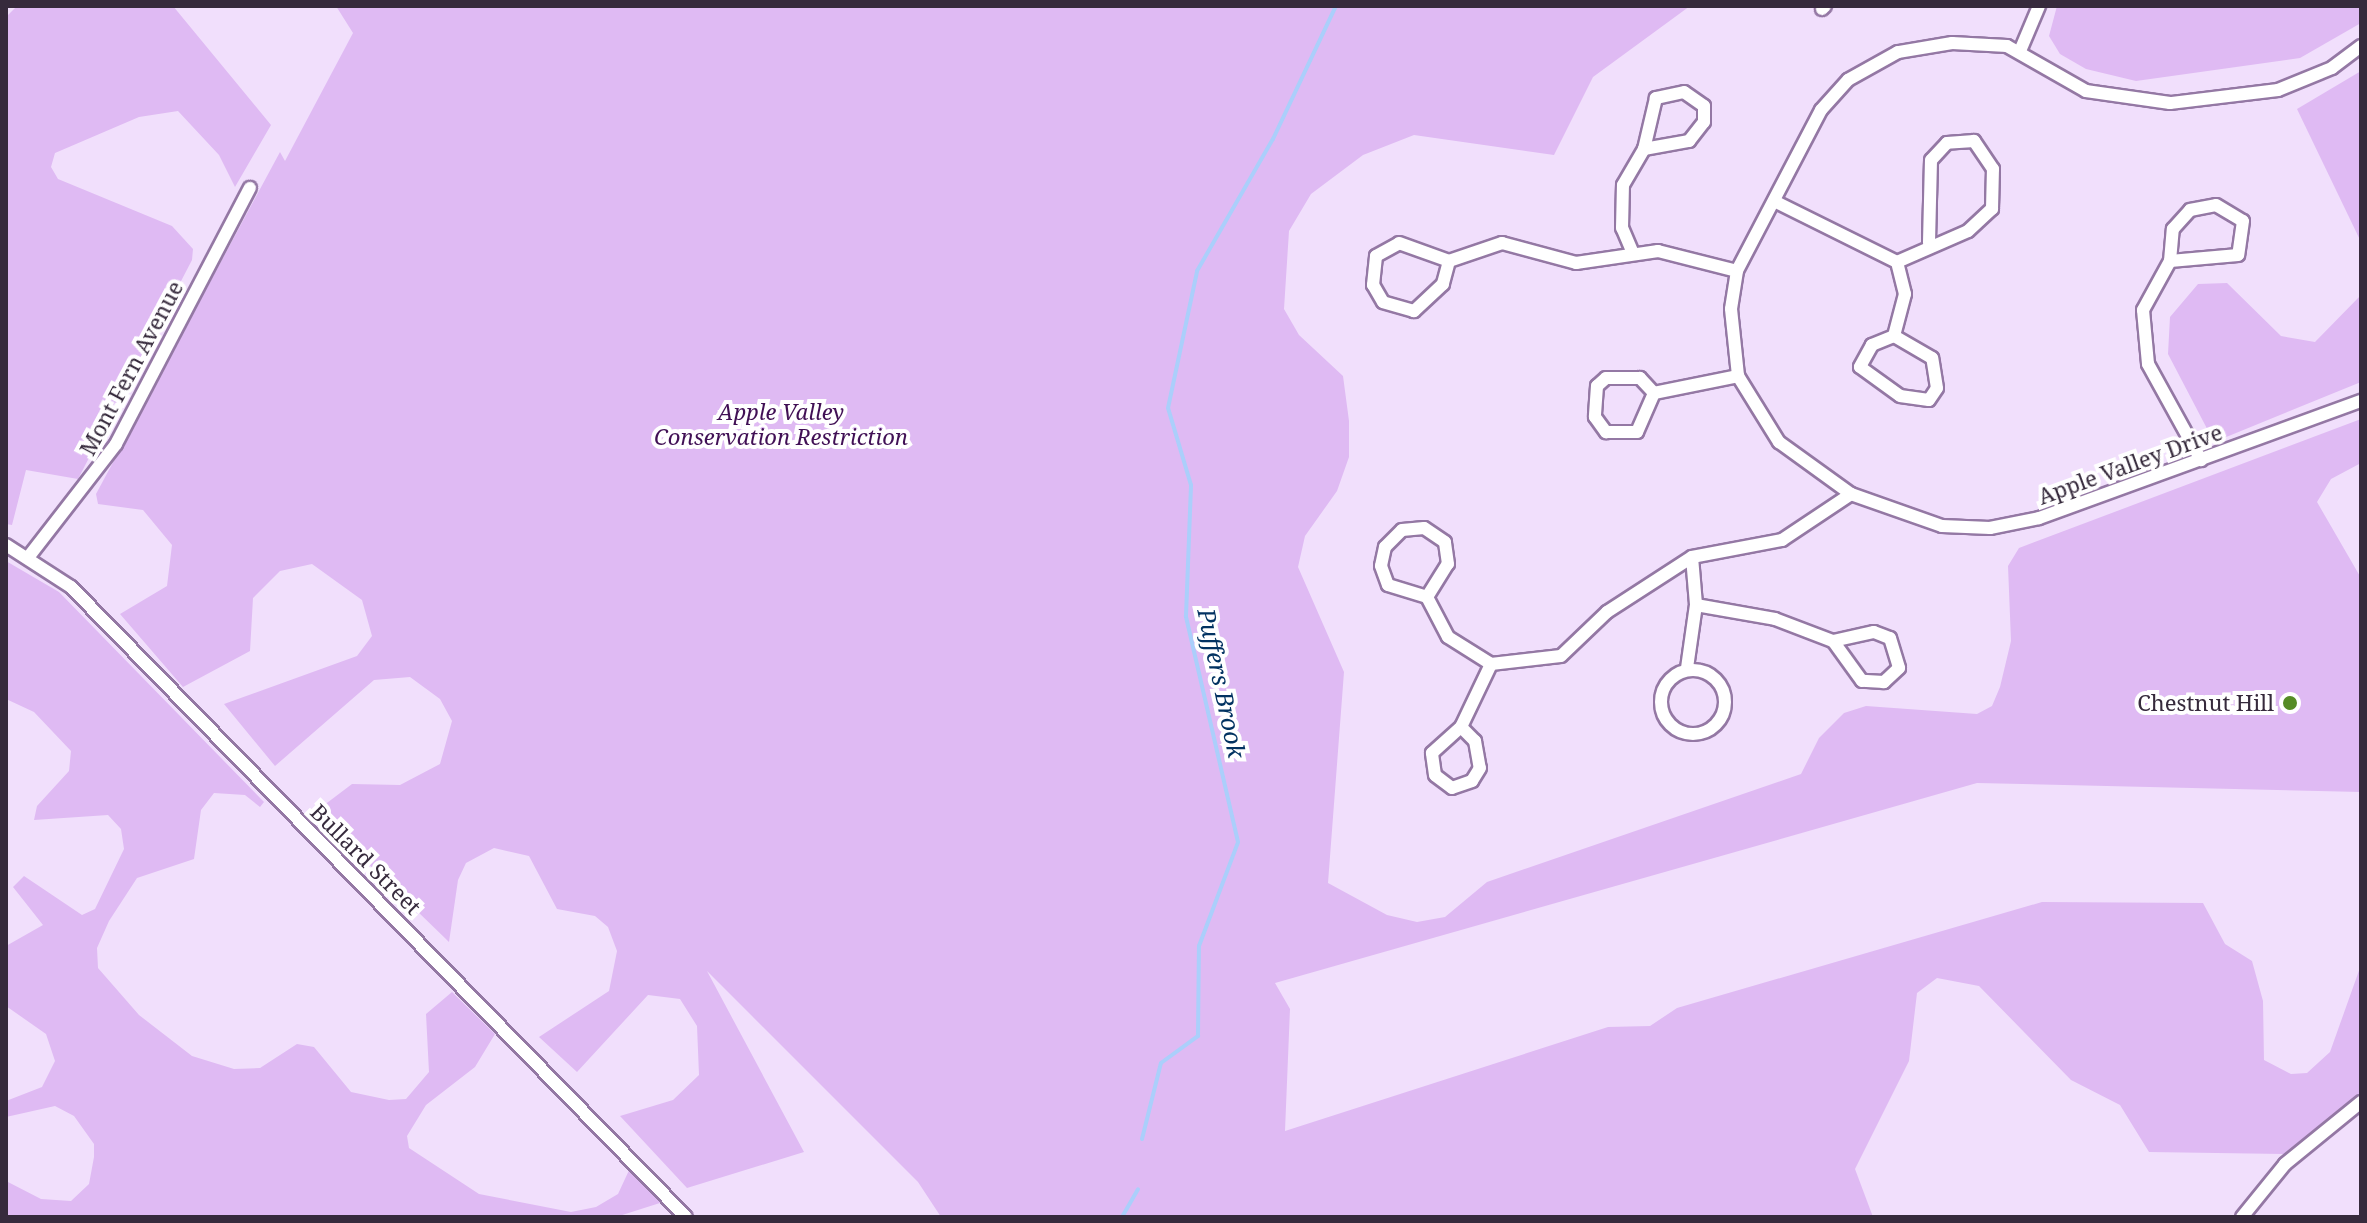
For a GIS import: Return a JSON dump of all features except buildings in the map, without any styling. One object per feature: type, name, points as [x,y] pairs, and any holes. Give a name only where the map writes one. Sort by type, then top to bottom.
[{"type":"street","points":[[2020,51],[2039,6]]},
{"type":"street","name":"Apple Valley Drive","points":[[2361,46],[2332,68],[2278,90],[2170,103],[2086,91],[2020,51],[1938,44],[1861,70],[1821,110],[1737,271],[1731,309],[1738,376],[1779,442],[1851,494],[1942,526],[1990,528],[2105,498],[2361,401]]},
{"type":"street","points":[[1632,251],[1622,228],[1623,185],[1644,149],[1656,98],[1684,92],[1704,106],[1704,122],[1689,141],[1644,149]]},
{"type":"street","points":[[1897,262],[1929,243],[1975,227],[1995,202],[1993,169],[1974,141],[1947,143],[1931,160],[1929,243]]},
{"type":"street","name":"Mont Fern Avenue","points":[[30,555],[116,444],[250,188]]},
{"type":"street","points":[[1774,201],[1897,262],[1905,294],[1894,336],[1866,352],[1862,374],[1917,403],[1929,400],[1937,388],[1932,358],[1894,336]]},
{"type":"street","points":[[2170,261],[2232,259],[2242,248],[2243,221],[2216,205],[2190,210],[2173,229],[2170,261],[2146,298],[2143,347],[2201,460]]},
{"type":"street","points":[[1449,261],[1443,284],[1414,311],[1383,302],[1373,285],[1376,256],[1389,246],[1423,249],[1449,261],[1502,243],[1576,263],[1632,251],[1670,253],[1737,271]]},
{"type":"street","points":[[1654,393],[1738,376]]},
{"type":"street","points":[[1606,378],[1640,378],[1654,393],[1637,432],[1606,432],[1595,417],[1597,386],[1606,378]]},
{"type":"street","points":[[1427,597],[1448,564],[1445,542],[1424,528],[1402,530],[1385,547],[1381,566],[1388,585],[1427,597],[1448,637],[1491,664],[1561,656],[1607,612],[1692,557],[1782,540],[1851,494]]},
{"type":"street","name":"Bullard Street","points":[[6,545],[30,555],[71,587],[648,1170],[686,1217]]},
{"type":"street","points":[[1687,668],[1719,682],[1726,701],[1720,723],[1705,733],[1684,735],[1667,722],[1659,698],[1687,668],[1696,605],[1692,557]]},
{"type":"street","points":[[1696,605],[1775,619],[1833,641],[1874,632],[1890,638],[1899,668],[1884,682],[1862,681],[1833,641]]},
{"type":"street","points":[[1461,727],[1475,741],[1480,768],[1472,781],[1452,788],[1435,775],[1431,761],[1439,741],[1461,727],[1491,664]]},
{"type":"street","points":[[2242,1217],[2285,1164],[2361,1102]]},
{"type":"green space","points":[[17,6],[173,6],[271,125],[235,187],[219,155],[178,111],[139,117],[55,153],[51,167],[58,179],[172,226],[193,249],[192,260],[78,479],[26,470],[12,525],[6,524],[6,17]]},
{"type":"green space","name":"Apple Valley Conservation Restriction","points":[[336,6],[1690,6],[1593,77],[1554,155],[1414,135],[1363,155],[1311,194],[1289,231],[1284,309],[1299,335],[1343,376],[1349,421],[1349,457],[1337,491],[1305,536],[1298,567],[1344,672],[1328,883],[1387,915],[1417,922],[1445,917],[1487,882],[1801,774],[1819,738],[1844,713],[1866,706],[1977,714],[1992,706],[2000,687],[2011,641],[2008,566],[2019,548],[2361,419],[2361,463],[2331,479],[2317,502],[2361,578],[2361,792],[1977,783],[1275,983],[1290,1009],[1285,1131],[1608,1027],[1650,1026],[1677,1008],[2042,902],[2203,903],[2225,944],[2252,961],[2263,1001],[2264,1060],[2291,1074],[2307,1073],[2330,1052],[2361,965],[2361,1093],[2284,1154],[2149,1152],[2120,1105],[2071,1080],[1979,986],[1937,978],[1917,993],[1909,1061],[1855,1169],[1873,1217],[941,1217],[918,1182],[707,971],[804,1152],[687,1188],[620,1116],[673,1100],[699,1075],[697,1026],[680,999],[648,995],[577,1072],[539,1037],[609,991],[617,951],[608,927],[595,916],[557,909],[529,856],[494,848],[466,863],[458,880],[449,942],[315,812],[352,784],[400,785],[440,764],[452,721],[440,699],[410,677],[374,680],[275,766],[224,704],[357,656],[372,636],[362,600],[312,564],[280,571],[253,598],[250,651],[183,687],[120,614],[167,586],[172,545],[143,510],[98,504],[96,494],[280,152],[285,161],[353,33]]},
{"type":"green space","points":[[2057,6],[2361,6],[2361,23],[2300,58],[2136,81],[2086,69],[2060,54],[2049,36]]},
{"type":"green space","points":[[2361,71],[2361,242],[2297,109]]},
{"type":"green space","points":[[2227,283],[2281,336],[2315,342],[2361,295],[2361,382],[2214,442],[2168,354],[2170,317],[2198,284]]},
{"type":"green space","points":[[6,561],[59,592],[264,802],[260,807],[245,795],[214,793],[201,810],[194,859],[137,878],[109,921],[97,948],[98,968],[139,1015],[192,1056],[234,1069],[260,1068],[297,1044],[314,1047],[351,1092],[389,1100],[406,1099],[429,1072],[426,1014],[452,992],[495,1034],[475,1067],[426,1105],[407,1136],[409,1148],[479,1194],[571,1212],[596,1207],[618,1194],[631,1166],[663,1202],[616,1217],[6,1217],[6,1181],[41,1199],[71,1201],[89,1184],[94,1157],[94,1144],[74,1116],[55,1106],[6,1117],[6,1101],[42,1087],[55,1061],[46,1034],[6,1006],[6,946],[43,925],[13,887],[24,876],[82,915],[95,909],[124,849],[121,829],[108,815],[34,820],[37,806],[69,771],[71,751],[34,712],[6,699]]},
{"type":"waterway","name":"Puffers Brook","points":[[1142,1139],[1161,1063],[1198,1036],[1199,946],[1238,842],[1186,616],[1191,485],[1168,408],[1197,271],[1273,139],[1336,6]]},
{"type":"waterway","points":[[1122,1217],[1138,1189]]},
{"type":"place","name":"Chestnut Hill","points":[[2290,703]]}]
